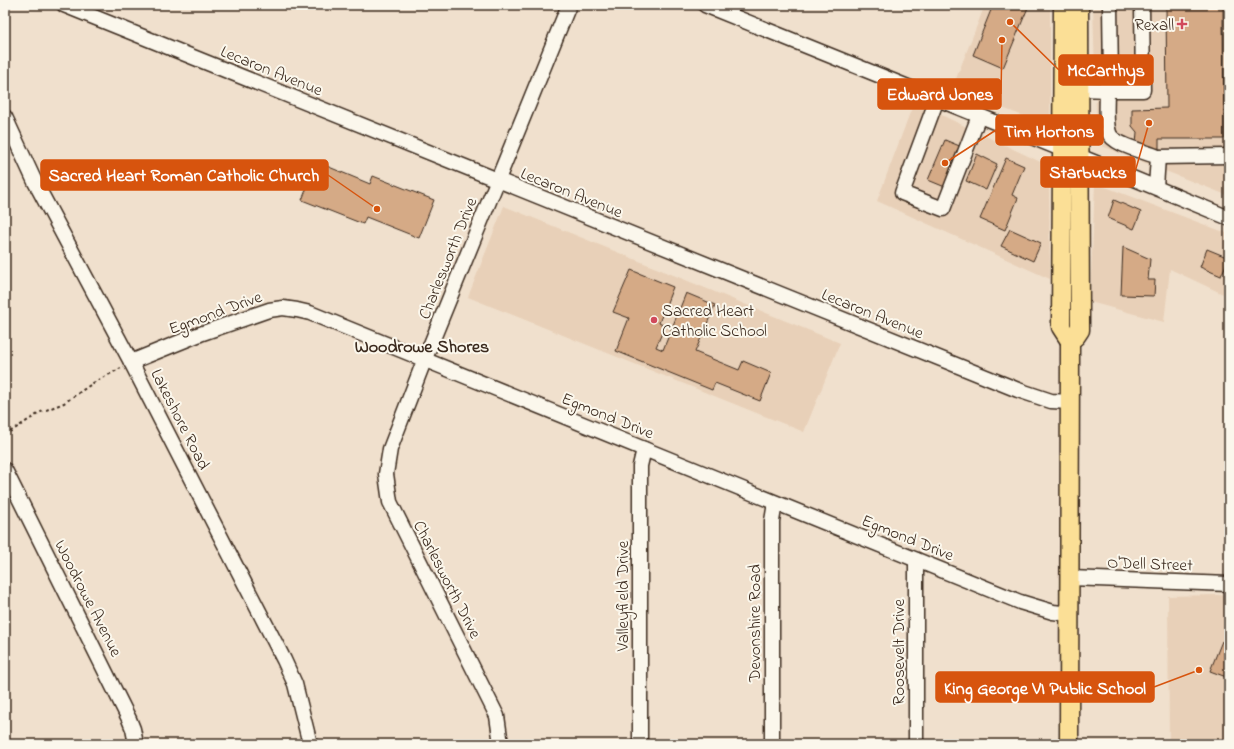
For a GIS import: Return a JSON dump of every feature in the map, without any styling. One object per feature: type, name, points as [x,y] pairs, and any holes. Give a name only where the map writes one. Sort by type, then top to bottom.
[{"type":"main road","points":[[1063,5],[1061,327],[1070,341],[1069,744]]},
{"type":"main road","points":[[1070,341],[1080,330],[1079,5]]},
{"type":"street","name":"Lecaron Avenue","points":[[64,5],[498,182],[1018,390],[1051,401],[1070,402]]},
{"type":"street","name":"Charlesworth Drive","points":[[501,744],[497,716],[390,502],[386,474],[390,450],[424,361],[570,5]]},
{"type":"street","points":[[705,5],[1156,187],[1229,218]]},
{"type":"street","points":[[1110,5],[1111,82],[1107,90],[1107,124],[1109,135],[1116,141],[1158,157],[1229,156]]},
{"type":"street","points":[[1079,89],[1143,90],[1142,5]]},
{"type":"street","points":[[937,99],[902,193],[944,206],[980,116]]},
{"type":"street","name":"Lakeshore Road","points":[[5,117],[35,182],[131,362],[290,671],[297,692],[310,744]]},
{"type":"street","points":[[1156,187],[1158,157]]},
{"type":"street","name":"Egmond Drive","points":[[131,362],[200,334],[262,312],[283,308],[297,310],[1020,602],[1053,612],[1070,614]]},
{"type":"street","name":"Valleyfield Drive","points":[[640,744],[640,466],[644,449]]},
{"type":"street","name":"Woodrowe Avenue","points":[[5,470],[129,719],[136,744]]},
{"type":"street","name":"Devonshire Road","points":[[772,744],[772,521],[775,503]]},
{"type":"street","name":"Roosevelt Drive","points":[[916,560],[916,744]]},
{"type":"street","name":"O'Dell Street","points":[[1070,578],[1229,584]]},
{"type":"path","points":[[5,435],[41,412],[64,403],[93,383],[131,362]]},
{"type":"shaded area","points":[[985,5],[1050,5],[1050,126],[952,89]]},
{"type":"shaded area","points":[[1093,5],[1229,5],[1229,196],[1097,144]]},
{"type":"shaded area","points":[[914,102],[1049,166],[1050,279],[877,201]]},
{"type":"shaded area","points":[[1095,183],[1229,234],[1229,278],[1223,294],[1170,269],[1164,322],[1090,302]]},
{"type":"shaded area","name":"Sacred Heart Catholic School","points":[[504,206],[840,343],[804,432],[468,297]]},
{"type":"shaded area","points":[[1168,596],[1229,596],[1229,744],[1169,744]]},
{"type":"building","points":[[993,5],[1029,5],[1003,68],[973,55]]},
{"type":"building","points":[[1166,5],[1223,5],[1224,139],[1159,139],[1159,148],[1153,151],[1148,151],[1147,144],[1136,144],[1137,132],[1132,126],[1132,109],[1167,108]]},
{"type":"building","points":[[945,140],[962,147],[945,187],[928,180]]},
{"type":"building","points":[[977,154],[997,164],[986,190],[966,181]]},
{"type":"building","points":[[1006,158],[1024,166],[1012,195],[1018,198],[1005,230],[980,219]]},
{"type":"building","points":[[317,162],[370,184],[373,176],[434,200],[419,238],[366,217],[363,224],[302,200]]},
{"type":"building","points":[[1114,200],[1141,212],[1134,229],[1108,218]]},
{"type":"building","points":[[1010,229],[1041,243],[1033,261],[1001,246]]},
{"type":"building","points":[[1123,247],[1150,259],[1148,280],[1155,280],[1154,296],[1121,295]]},
{"type":"building","points":[[1207,249],[1229,258],[1221,276],[1200,267]]},
{"type":"building","points":[[631,270],[673,287],[659,323],[665,326],[656,347],[663,350],[686,293],[715,305],[695,352],[739,370],[743,361],[771,373],[760,401],[715,383],[712,390],[616,351],[629,318],[613,312]]},
{"type":"building","points":[[1222,641],[1229,644],[1229,678],[1210,671]]},
{"type":"place","name":"McCarthys","points":[[1010,22]]},
{"type":"place","name":"Rexall","points":[[1182,24]]},
{"type":"place","name":"Edward Jones","points":[[1002,40]]},
{"type":"place","name":"Starbucks","points":[[1149,123]]},
{"type":"place","name":"Tim Hortons","points":[[945,163]]},
{"type":"place","name":"Sacred Heart Roman Catholic Church","points":[[377,209]]},
{"type":"place","name":"Sacred Heart Catholic School","points":[[654,320]]},
{"type":"place","name":"King George VI Public School","points":[[1199,670]]},
{"type":"district","name":"Woodrowe Shores","points":[[422,346]]}]
